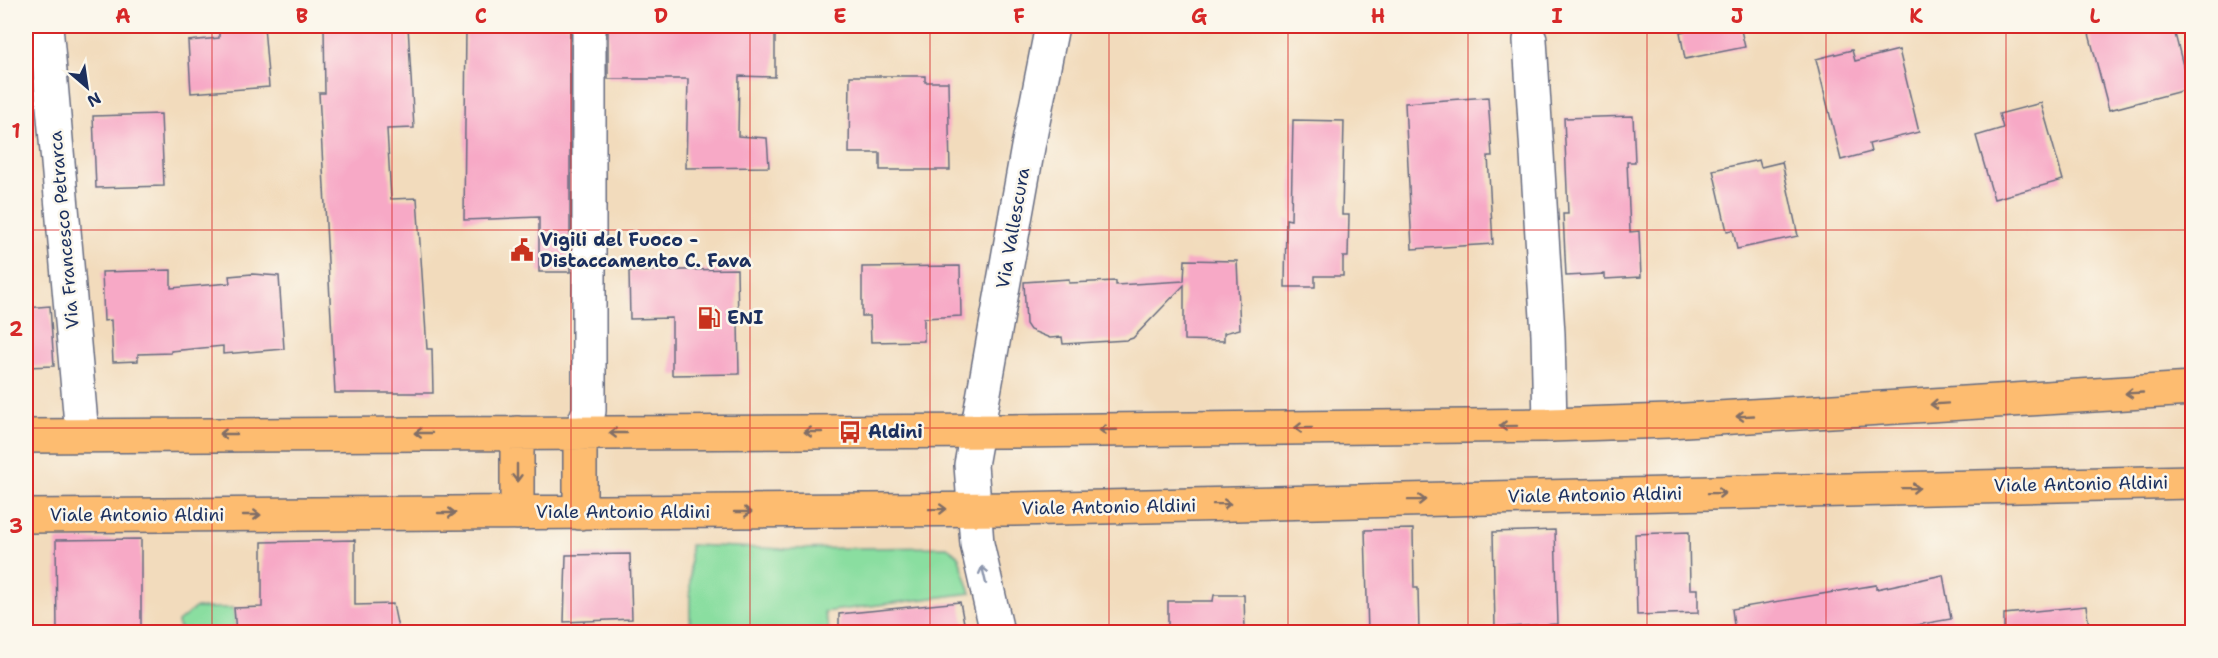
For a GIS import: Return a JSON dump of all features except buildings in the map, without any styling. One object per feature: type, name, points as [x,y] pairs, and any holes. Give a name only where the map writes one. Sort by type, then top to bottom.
[{"type":"main road","points":[[26,436],[976,431],[1550,425],[1681,420],[2193,389]]},
{"type":"main road","points":[[517,433],[517,513]]},
{"type":"main road","points":[[580,433],[580,513]]},
{"type":"main road","name":"Viale Antonio Aldini","points":[[26,516],[974,509],[2193,482]]},
{"type":"street","name":"Via Francesco Petrarca","points":[[46,26],[82,435]]},
{"type":"street","points":[[580,433],[589,411],[589,26]]},
{"type":"street","name":"Via Vallescura","points":[[997,633],[977,544],[971,465],[1052,26]]},
{"type":"street","points":[[1530,40],[1548,334],[1550,425]]},
{"type":"green space","points":[[690,545],[783,549],[947,547],[958,555],[971,593],[824,612],[830,632],[690,632]]},
{"type":"green space","points":[[195,608],[234,608],[236,632],[180,632],[178,622]]},
{"type":"place","name":"Vigili del Fuoco - Distaccamento C. Fava","points":[[522,250]]},
{"type":"place","name":"ENI","points":[[709,318]]},
{"type":"place","name":"Aldini","points":[[850,432]]}]
